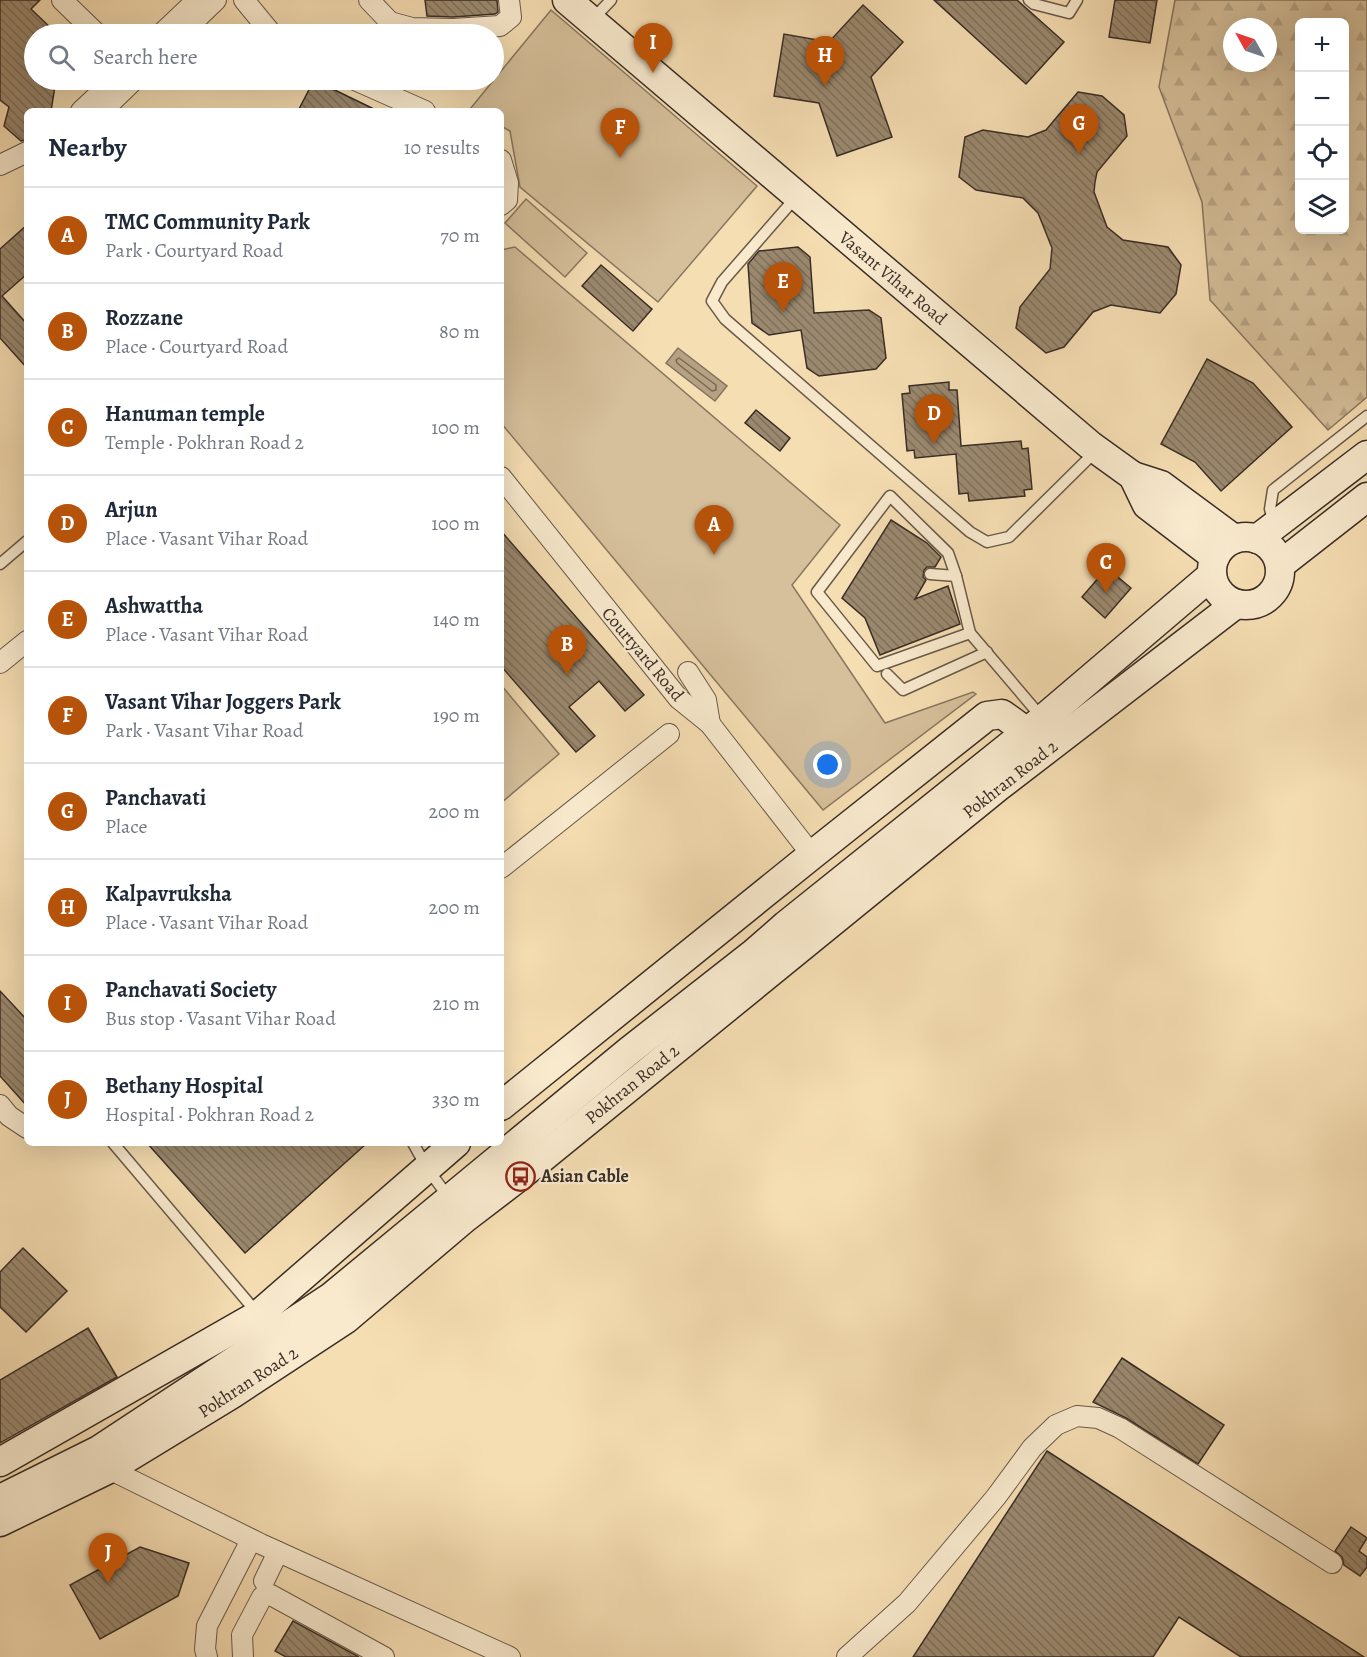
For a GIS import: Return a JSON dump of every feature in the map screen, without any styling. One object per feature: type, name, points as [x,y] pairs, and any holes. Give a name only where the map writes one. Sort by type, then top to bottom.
[{"type":"main road","name":"Vasant Vihar Road","points":[[567,0],[1096,450],[1133,476],[1161,485],[1238,547]]},
{"type":"main road","name":"Pokhran Road 2","points":[[0,1522],[104,1459],[457,1208],[629,1050],[1035,725],[1238,547],[1367,456]]},
{"type":"main road","points":[[1280,565],[1367,497]]},
{"type":"main road","points":[[1238,547],[1272,548],[1280,565],[1281,574],[1277,587],[1268,598],[1257,604],[1244,606],[1231,603],[1220,595],[1213,583],[1238,547]]},
{"type":"main road","name":"Pokhran Road 2","points":[[457,1208],[520,1176],[998,787],[1236,604]]},
{"type":"main road","points":[[504,1097],[987,716],[1002,714],[1035,725]]},
{"type":"main road","points":[[0,1462],[258,1315],[453,1146]]},
{"type":"main road","name":"Pokhran Road 2","points":[[0,1499],[104,1459]]},
{"type":"street","points":[[62,0],[87,24]]},
{"type":"street","points":[[172,24],[197,0]]},
{"type":"street","points":[[191,24],[216,0]]},
{"type":"street","points":[[244,0],[264,24]]},
{"type":"street","points":[[369,0],[390,22],[397,24]]},
{"type":"street","points":[[502,24],[511,17],[509,0]]},
{"type":"street","points":[[84,108],[103,90]]},
{"type":"street","points":[[105,108],[124,90]]},
{"type":"street","points":[[378,90],[418,108]]},
{"type":"street","points":[[0,165],[24,153]]},
{"type":"street","points":[[0,178],[24,166]]},
{"type":"street","points":[[504,166],[508,183],[507,200],[504,202]]},
{"type":"street","name":"Courtyard Road","points":[[504,481],[678,699],[710,724],[812,855]]},
{"type":"street","points":[[0,663],[24,643]]},
{"type":"street","points":[[688,672],[706,700],[710,724]]},
{"type":"street","points":[[504,866],[669,734]]},
{"type":"street","points":[[0,1105],[9,1116],[24,1126]]},
{"type":"street","points":[[847,1657],[907,1603],[996,1497],[1032,1448],[1056,1425],[1077,1416],[1098,1418],[1120,1428],[1332,1563]]},
{"type":"street","points":[[104,1459],[264,1545],[510,1657]]},
{"type":"street","points":[[264,1545],[264,1581]]},
{"type":"street","points":[[207,1657],[205,1649],[207,1626],[264,1545]]},
{"type":"street","points":[[216,1657],[215,1642],[219,1629],[264,1545]]},
{"type":"street","points":[[243,1657],[242,1635],[262,1597],[271,1595],[384,1657]]},
{"type":"lane","points":[[592,20],[611,0]]},
{"type":"lane","points":[[1029,0],[1034,4],[1069,13],[1077,0]]},
{"type":"lane","points":[[797,196],[722,282],[711,301],[725,319],[970,532],[987,542],[1008,537],[1096,450]]},
{"type":"lane","points":[[1238,547],[1270,509],[1273,490],[1367,416]]},
{"type":"lane","points":[[970,633],[877,666],[817,592],[890,496],[948,553],[970,633],[1005,676],[1020,690],[1035,725]]},
{"type":"lane","points":[[0,564],[24,544]]},
{"type":"lane","points":[[930,574],[956,576]]},
{"type":"lane","points":[[887,674],[903,690],[987,652]]},
{"type":"lane","points":[[116,1146],[258,1315]]},
{"type":"lane","points":[[415,1146],[427,1168],[457,1208]]},
{"type":"green space","points":[[1175,0],[1367,0],[1367,397],[1328,430],[1210,300],[1202,202],[1159,87]]},
{"type":"green space","points":[[551,10],[757,186],[658,302],[520,187],[510,131],[504,128],[504,108],[471,108],[486,90],[504,90],[504,67]]},
{"type":"green space","points":[[526,199],[587,253],[565,277],[505,223]]},
{"type":"green space","points":[[515,247],[840,525],[792,585],[885,723],[973,692],[976,694],[823,810],[504,427],[504,249]]},
{"type":"green space","points":[[504,689],[559,754],[504,800]]},
{"type":"water","points":[[678,348],[727,386],[715,401],[666,363]]},
{"type":"building","points":[[0,0],[40,0],[31,9],[47,24],[24,24],[24,90],[54,90],[51,108],[24,108],[24,140],[21,141],[4,126],[9,107],[0,100]]},
{"type":"building","points":[[425,0],[497,0],[498,12],[453,17],[427,16]]},
{"type":"building","points":[[934,0],[1017,0],[1064,42],[1026,84]]},
{"type":"building","points":[[1115,0],[1157,0],[1150,43],[1109,37]]},
{"type":"building","points":[[863,5],[903,42],[871,77],[892,137],[837,156],[819,103],[774,96],[784,34],[829,42]]},
{"type":"building","points":[[309,90],[335,90],[372,108],[300,108]]},
{"type":"building","points":[[1078,92],[1102,96],[1124,115],[1127,136],[1097,172],[1095,182],[1094,192],[1107,227],[1123,240],[1168,247],[1181,265],[1176,294],[1160,313],[1111,305],[1093,312],[1064,347],[1046,353],[1016,328],[1020,307],[1050,269],[1052,248],[1038,213],[1023,198],[976,190],[959,177],[965,137],[983,130],[1028,137],[1046,130]]},
{"type":"building","points":[[24,228],[24,277],[2,296],[24,321],[24,365],[0,338],[0,249]]},
{"type":"building","points":[[798,247],[810,257],[814,313],[869,310],[881,318],[886,358],[876,369],[819,376],[807,368],[801,330],[769,335],[752,323],[748,264],[759,251]]},
{"type":"building","points":[[601,265],[652,309],[633,331],[582,286]]},
{"type":"building","points":[[1207,359],[1253,383],[1292,427],[1221,491],[1195,462],[1161,444]]},
{"type":"building","points":[[949,382],[949,390],[957,390],[961,446],[1021,441],[1022,449],[1028,448],[1032,489],[1024,490],[1025,496],[969,501],[968,493],[959,494],[956,454],[915,458],[914,450],[907,451],[902,394],[910,393],[909,386]]},
{"type":"building","points":[[756,410],[790,438],[780,451],[745,423]]},
{"type":"building","points":[[891,520],[927,543],[941,557],[935,567],[927,567],[924,570],[923,577],[926,580],[915,599],[948,586],[960,624],[880,655],[865,618],[842,598]]},
{"type":"building","points":[[504,534],[644,695],[625,711],[599,681],[569,707],[595,736],[576,752],[504,669]]},
{"type":"building","points":[[1107,568],[1131,588],[1105,618],[1082,597]]},
{"type":"building","points":[[0,991],[24,1017],[24,1103],[0,1076]]},
{"type":"building","points":[[150,1146],[364,1146],[245,1253]]},
{"type":"building","points":[[23,1248],[67,1291],[26,1332],[0,1307],[0,1272]]},
{"type":"building","points":[[88,1328],[117,1377],[0,1443],[0,1380]]},
{"type":"building","points":[[1122,1358],[1224,1425],[1198,1464],[1126,1418],[1093,1402]]},
{"type":"building","points":[[1047,1451],[1364,1657],[1241,1657],[1179,1617],[1153,1657],[913,1657]]},
{"type":"building","points":[[1351,1527],[1367,1538],[1359,1551],[1367,1557],[1367,1567],[1360,1576],[1344,1565],[1342,1557],[1335,1551]]},
{"type":"building","points":[[140,1547],[189,1563],[178,1596],[100,1639],[70,1585]]},
{"type":"building","points":[[293,1621],[359,1657],[286,1657],[275,1651]]},
{"type":"place","name":"Panchavati Society","points":[[653,73]]},
{"type":"place","name":"Kalpavruksha","points":[[825,86]]},
{"type":"place","name":"Panchavati","points":[[1079,154]]},
{"type":"place","name":"Vasant Vihar Joggers Park","points":[[620,158]]},
{"type":"place","name":"Ashwattha","points":[[783,312]]},
{"type":"place","name":"Arjun","points":[[934,444]]},
{"type":"place","name":"TMC Community Park","points":[[714,555]]},
{"type":"place","name":"Hanuman temple","points":[[1106,593]]},
{"type":"place","name":"Rozzane","points":[[567,675]]},
{"type":"place","name":"Asian Cable","points":[[520,1176]]},
{"type":"place","name":"Bethany Hospital","points":[[108,1583]]}]
